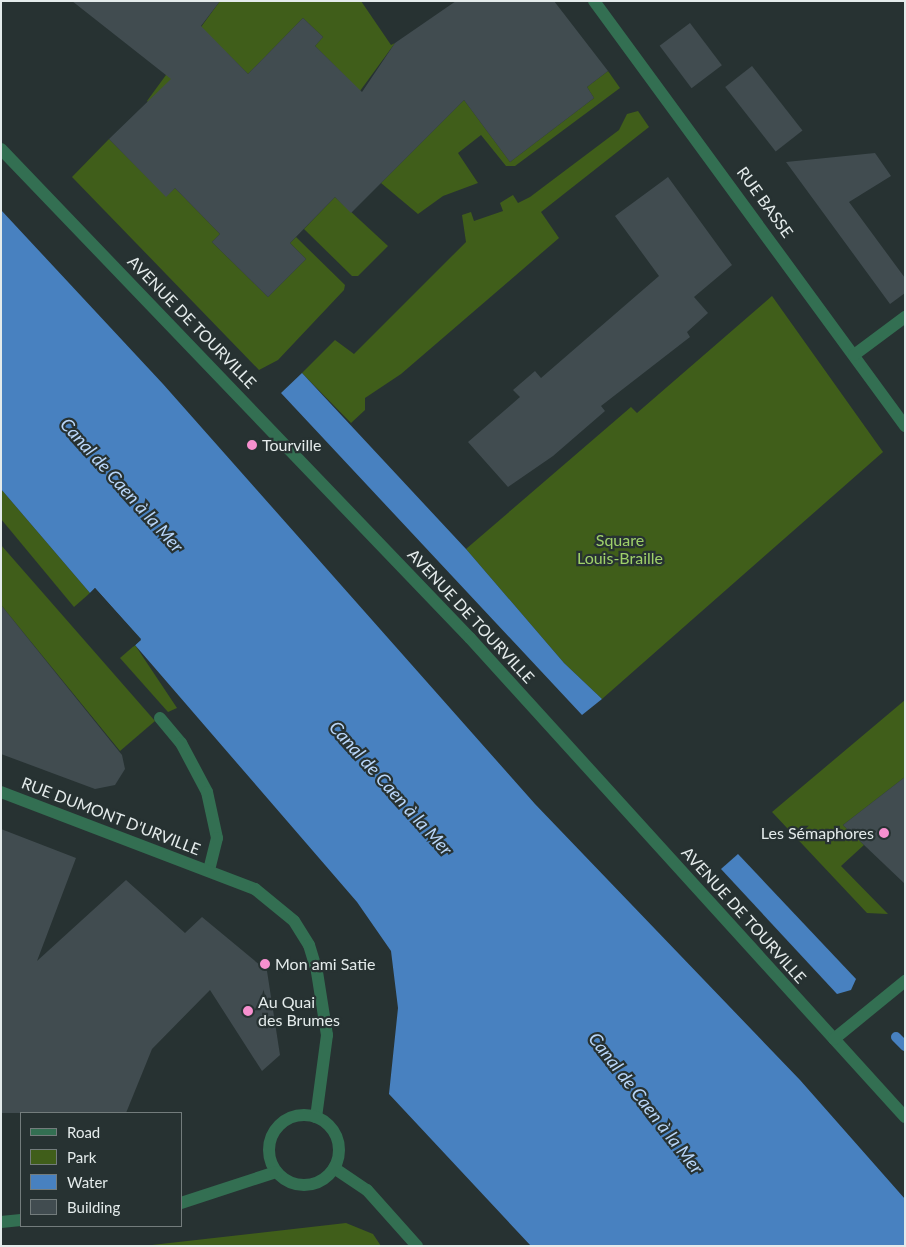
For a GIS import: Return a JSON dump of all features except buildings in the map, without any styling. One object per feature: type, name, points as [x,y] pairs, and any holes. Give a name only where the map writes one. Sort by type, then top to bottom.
[{"type":"street","name":"RUE BASSE","points":[[594,1],[905,426]]},
{"type":"street","name":"AVENUE DE TOURVILLE","points":[[1,149],[470,638],[905,1117]]},
{"type":"street","points":[[854,355],[905,317]]},
{"type":"street","points":[[160,718],[181,743],[207,792],[217,838],[209,872]]},
{"type":"street","name":"RUE DUMONT D'URVILLE","points":[[1,792],[268,896],[294,921],[309,945],[327,1035],[316,1117]]},
{"type":"street","points":[[834,1039],[905,981]]},
{"type":"street","points":[[296,1115],[316,1117],[338,1138],[334,1168],[311,1184],[292,1183],[276,1172],[269,1153],[273,1133],[296,1115]]},
{"type":"street","points":[[334,1168],[367,1190],[417,1246]]},
{"type":"street","points":[[182,1203],[276,1172]]},
{"type":"street","points":[[1,1222],[20,1220]]},
{"type":"green space","points":[[220,1],[361,1],[391,45],[395,43],[360,91],[315,46],[323,37],[303,18],[248,74],[227,53],[163,117],[147,101]]},
{"type":"green space","points":[[608,71],[620,88],[515,166],[506,166],[481,135],[458,153],[478,183],[443,196],[418,214],[381,183],[464,100],[510,162],[594,98],[587,87]]},
{"type":"green space","points":[[638,111],[649,127],[541,212],[559,238],[401,374],[365,398],[365,410],[351,423],[302,373],[335,340],[354,354],[466,242],[462,215],[471,212],[474,221],[503,211],[500,203],[513,195],[518,203],[530,197],[619,130],[627,114]]},
{"type":"green space","points":[[109,139],[166,196],[175,188],[220,234],[212,242],[268,297],[306,259],[290,243],[296,237],[345,285],[344,290],[278,360],[259,370],[72,177]]},
{"type":"green space","points":[[335,197],[388,246],[358,276],[352,276],[304,229]]},
{"type":"green space","name":"Square Louis-Braille","points":[[772,296],[883,452],[602,699],[564,663],[466,549],[631,407],[637,413]]},
{"type":"green space","points":[[1,489],[90,593],[74,607],[1,519]]},
{"type":"green space","points":[[1,545],[155,721],[120,751],[1,605]]},
{"type":"green space","points":[[135,645],[177,708],[168,712],[120,658]]},
{"type":"green space","points":[[905,700],[905,777],[843,825],[864,845],[841,866],[888,914],[867,913],[772,812]]},
{"type":"green space","points":[[346,1223],[373,1234],[381,1246],[143,1246]]},
{"type":"water","name":"Canal de Caen à la Mer","points":[[1,210],[163,384],[535,804],[800,1080],[905,1199],[905,1246],[531,1246],[389,1094],[398,1008],[391,951],[357,902],[135,645],[141,639],[95,588],[90,593],[1,489]]},
{"type":"water","points":[[302,373],[466,549],[564,663],[602,699],[582,715],[281,393]]},
{"type":"water","points":[[738,854],[856,979],[851,990],[837,994],[721,869]]},
{"type":"pier","points":[[95,588],[141,640],[133,647],[137,639],[95,592],[88,595]]},
{"type":"waterway","points":[[896,1037],[905,1046]]},
{"type":"place","name":"Tourville","points":[[252,445]]},
{"type":"place","name":"Les Sémaphores","points":[[884,833]]},
{"type":"place","name":"Mon ami Satie","points":[[265,964]]},
{"type":"place","name":"Au Quai des Brumes","points":[[248,1011]]}]
